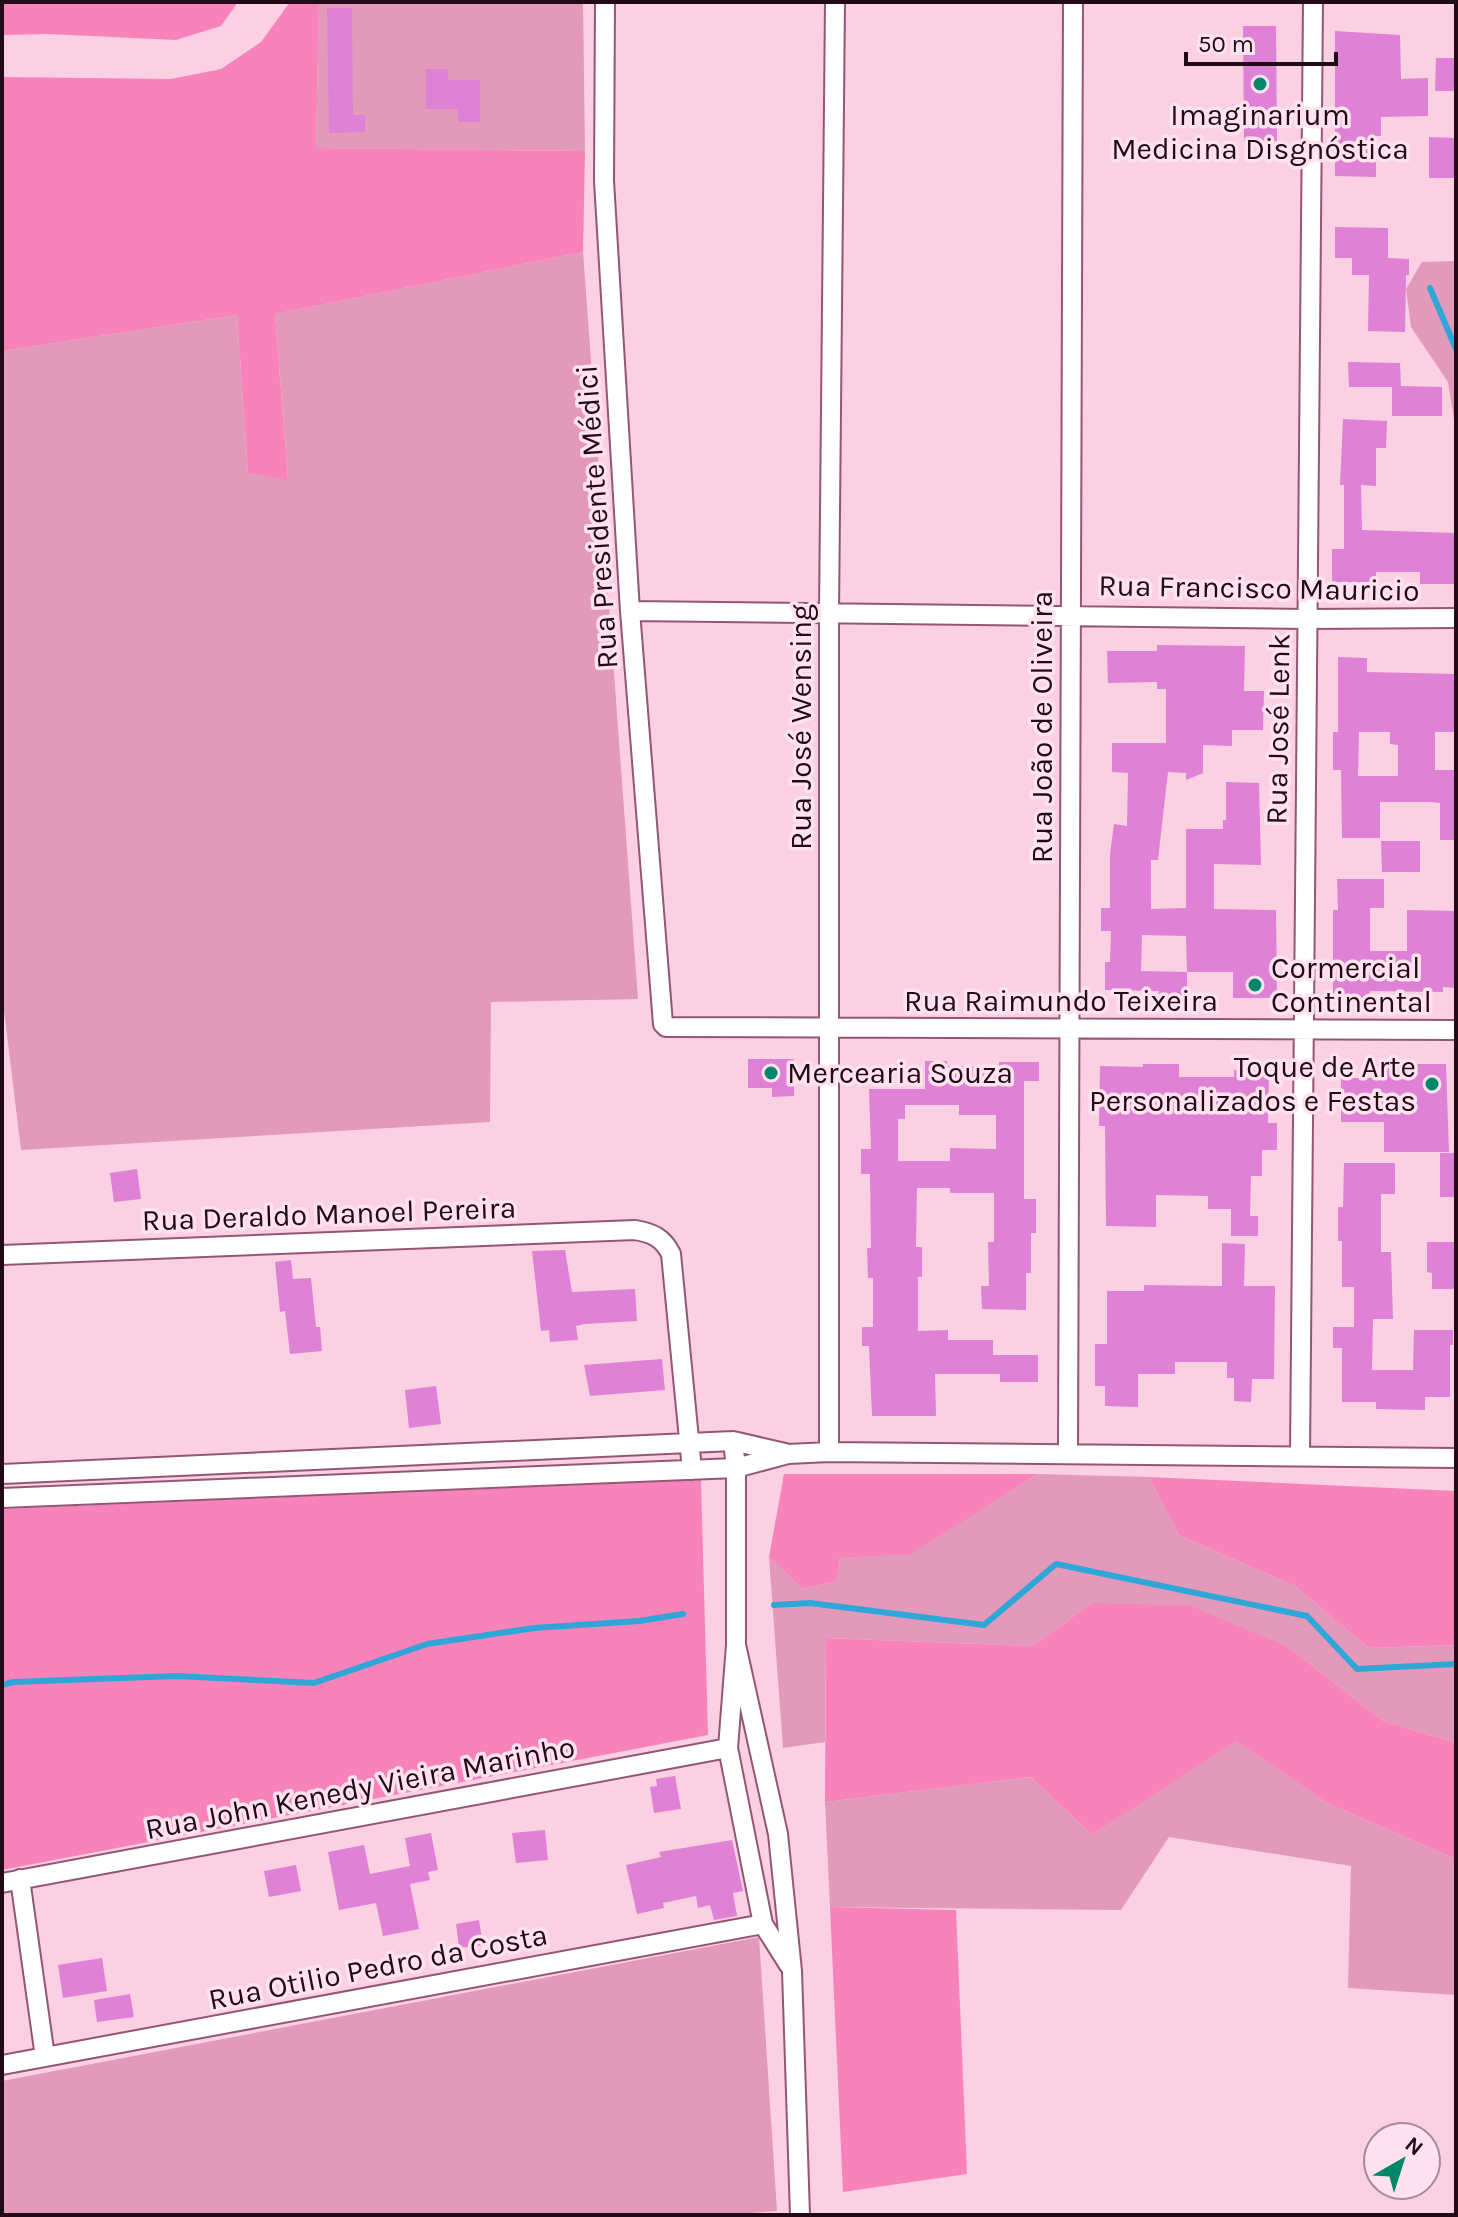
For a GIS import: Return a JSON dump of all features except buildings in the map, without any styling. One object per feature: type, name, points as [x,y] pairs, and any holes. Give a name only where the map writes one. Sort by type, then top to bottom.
[{"type":"street","name":"Rua Presidente Médici","points":[[605,2],[604,181],[630,611],[666,1027]]},
{"type":"street","name":"Rua José Wensing","points":[[829,1452],[829,613],[835,2]]},
{"type":"street","name":"Rua João de Oliveira","points":[[1068,1453],[1073,2]]},
{"type":"street","name":"Rua José Lenk","points":[[1300,1456],[1313,2]]},
{"type":"street","name":"Rua Francisco Mauricio","points":[[630,611],[1456,618]]},
{"type":"street","name":"Rua Raimundo Teixeira","points":[[666,1027],[1456,1030]]},
{"type":"street","name":"Rua Deraldo Manoel Pereira","points":[[2,1255],[635,1230],[657,1235],[666,1244],[673,1264],[690,1443]]},
{"type":"street","points":[[2,1474],[733,1441],[788,1454]]},
{"type":"street","points":[[733,1441],[736,1468],[736,1645],[728,1748],[763,1924],[792,1971]]},
{"type":"street","points":[[690,1443],[692,1470]]},
{"type":"street","points":[[2,1498],[736,1468],[788,1454],[829,1452],[1456,1458]]},
{"type":"street","points":[[736,1645],[778,1834],[792,1971],[800,2215]]},
{"type":"street","name":"Rua John Kenedy Vieira Marinho","points":[[11,1881],[728,1748]]},
{"type":"street","points":[[11,1881],[45,2057]]},
{"type":"street","name":"Rua Otilio Pedro da Costa","points":[[2,2065],[763,1924]]},
{"type":"shaded area","points":[[2,2],[238,2],[221,26],[176,40],[2,35]]},
{"type":"shaded area","points":[[290,2],[319,2],[316,148],[585,151],[583,252],[275,314],[288,480],[248,473],[237,315],[2,351],[2,77],[171,79],[221,69],[261,42]]},
{"type":"shaded area","points":[[319,2],[583,2],[585,151],[316,148]]},
{"type":"shaded area","points":[[583,252],[638,999],[491,1002],[490,1122],[21,1150],[2,994],[2,351],[237,315],[248,473],[288,479],[275,314]]},
{"type":"shaded area","points":[[1456,261],[1456,432],[1448,382],[1411,327],[1406,289],[1422,262]]},
{"type":"shaded area","points":[[784,1474],[1038,1474],[911,1554],[840,1558],[837,1581],[803,1589],[769,1557]]},
{"type":"shaded area","points":[[1038,1474],[1149,1477],[1179,1535],[1295,1586],[1369,1648],[1456,1645],[1456,1743],[1383,1721],[1288,1647],[1092,1603],[1033,1646],[826,1638],[825,1742],[783,1748],[769,1557],[803,1589],[837,1581],[840,1558],[911,1553]]},
{"type":"shaded area","points":[[1149,1477],[1456,1491],[1456,1645],[1369,1648],[1295,1586],[1179,1535]]},
{"type":"shaded area","points":[[701,1480],[708,1735],[2,1870],[2,1509]]},
{"type":"shaded area","points":[[1092,1603],[1191,1606],[1288,1647],[1383,1721],[1456,1743],[1456,1859],[1327,1803],[1236,1741],[1092,1835],[1031,1777],[825,1802],[826,1638],[1033,1646]]},
{"type":"shaded area","points":[[1235,1740],[1327,1803],[1456,1859],[1456,1995],[1348,1988],[1351,1866],[1169,1837],[1121,1910],[830,1907],[825,1802],[1031,1777],[1092,1835]]},
{"type":"shaded area","points":[[830,1907],[956,1910],[967,2174],[843,2192]]},
{"type":"shaded area","points":[[759,1937],[777,2211],[721,2215],[2,2215],[2,2081]]},
{"type":"waterway","points":[[1430,288],[1456,349]]},
{"type":"waterway","points":[[774,1605],[810,1603],[984,1625],[1056,1564],[1307,1616],[1357,1669],[1456,1664]]},
{"type":"waterway","points":[[2,1685],[13,1682],[177,1676],[314,1683],[427,1644],[534,1628],[639,1621],[683,1614]]},
{"type":"place","name":"Imaginarium Medicina Disgnóstica","points":[[1260,84]]},
{"type":"place","name":"Cormercial Continental","points":[[1255,985]]},
{"type":"place","name":"Mercearia Souza","points":[[771,1073]]},
{"type":"place","name":"Toque de Arte Personalizados e Festas","points":[[1432,1084]]}]
